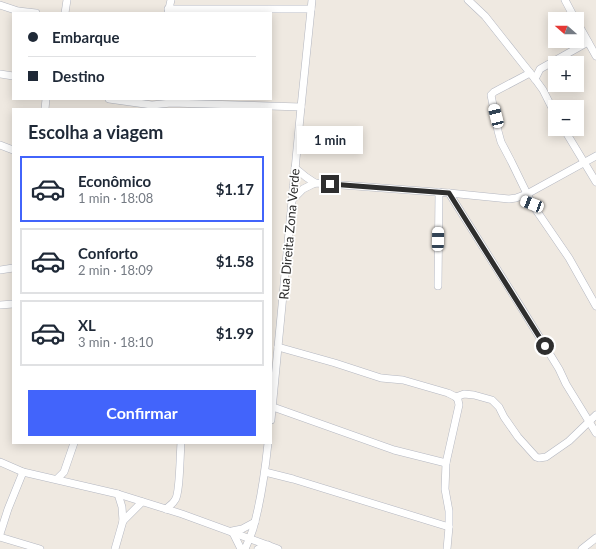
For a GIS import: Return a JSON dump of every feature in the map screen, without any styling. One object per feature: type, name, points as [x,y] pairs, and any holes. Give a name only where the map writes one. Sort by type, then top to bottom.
[{"type":"street","points":[[65,12],[67,0]]},
{"type":"street","points":[[170,0],[168,11],[311,9]]},
{"type":"street","name":"Rua Direita Zona Verde","points":[[272,407],[312,0]]},
{"type":"street","points":[[468,0],[485,16],[533,76],[548,100]]},
{"type":"street","points":[[565,0],[571,12]]},
{"type":"street","points":[[0,5],[30,12]]},
{"type":"street","points":[[584,33],[592,45],[596,56]]},
{"type":"street","points":[[592,45],[540,69],[533,76],[494,92],[491,95],[501,142],[532,204],[569,258],[596,306]]},
{"type":"street","points":[[522,64],[540,69]]},
{"type":"street","points":[[0,74],[12,76]]},
{"type":"street","points":[[116,100],[152,105],[171,104],[301,107]]},
{"type":"street","points":[[568,136],[596,182]]},
{"type":"street","points":[[0,145],[12,150]]},
{"type":"street","points":[[295,168],[315,183],[439,192],[509,199],[527,194],[596,156]]},
{"type":"street","points":[[292,200],[303,189],[315,183]]},
{"type":"street","points":[[438,286],[439,192]]},
{"type":"street","points":[[449,193],[559,369],[566,384],[596,433]]},
{"type":"street","points":[[516,198],[532,204]]},
{"type":"street","points":[[0,270],[12,268]]},
{"type":"street","points":[[0,305],[12,304]]},
{"type":"street","points":[[278,348],[335,363],[381,378],[403,380],[448,393],[456,397],[459,405],[446,463],[445,489],[449,510],[447,549]]},
{"type":"street","points":[[456,397],[464,394],[492,400],[499,407],[518,437],[536,457],[539,458],[546,457],[569,441],[596,416]]},
{"type":"street","points":[[272,407],[394,450],[446,463]]},
{"type":"street","points":[[57,479],[64,472],[74,444]]},
{"type":"street","points":[[181,444],[179,483],[176,500],[182,514]]},
{"type":"street","points":[[245,549],[255,522],[268,444]]},
{"type":"street","points":[[0,462],[23,472],[118,494],[182,514],[278,549]]},
{"type":"street","points":[[23,472],[8,509],[0,536],[40,549]]},
{"type":"street","points":[[64,472],[68,482]]},
{"type":"street","points":[[264,472],[293,479],[449,527]]},
{"type":"street","points":[[115,549],[123,521],[122,507],[118,494]]},
{"type":"street","points":[[166,509],[176,500]]},
{"type":"street","points":[[123,521],[142,502]]},
{"type":"street","points":[[232,532],[242,529],[255,522]]},
{"type":"street","points":[[232,532],[241,549]]},
{"type":"street","points":[[584,548],[596,538]]},
{"type":"street","points":[[258,549],[268,545]]},
{"type":"route","points":[[330,184],[449,193],[545,346]]}]
